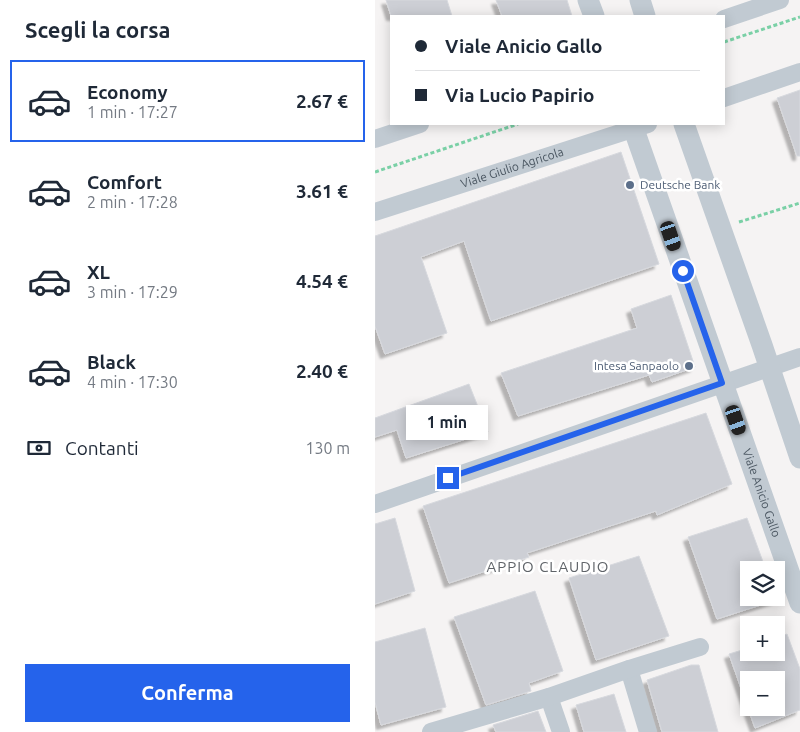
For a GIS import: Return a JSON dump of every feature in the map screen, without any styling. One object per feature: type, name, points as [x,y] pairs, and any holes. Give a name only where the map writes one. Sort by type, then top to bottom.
[{"type":"street","points":[[589,0],[594,15]]},
{"type":"street","points":[[640,0],[645,15]]},
{"type":"street","points":[[725,19],[780,0]]},
{"type":"street","points":[[725,98],[800,72]]},
{"type":"street","points":[[375,139],[417,125]]},
{"type":"street","name":"Viale Giulio Agricola","points":[[375,212],[638,125]]},
{"type":"street","name":"Viale Anicio Gallo","points":[[638,125],[722,383],[800,603]]},
{"type":"street","points":[[684,125],[800,458]]},
{"type":"street","points":[[375,504],[800,357]]},
{"type":"street","points":[[431,732],[549,697],[700,647]]},
{"type":"street","points":[[629,669],[649,732]]},
{"type":"street","points":[[549,697],[561,732]]},
{"type":"path","points":[[725,42],[800,17]]},
{"type":"path","points":[[375,172],[515,125]]},
{"type":"path","points":[[739,222],[800,203]]},
{"type":"building","points":[[386,0],[447,0],[452,15],[391,15]]},
{"type":"building","points":[[496,0],[567,0],[572,15],[502,15]]},
{"type":"building","points":[[800,90],[800,156],[797,156],[777,98]]},
{"type":"building","points":[[621,152],[659,264],[491,321],[464,241],[421,257],[447,333],[385,354],[375,326],[375,236]]},
{"type":"building","points":[[671,295],[695,367],[652,382],[649,375],[518,416],[501,373],[637,328],[631,309]]},
{"type":"building","points":[[469,384],[488,432],[406,458],[397,430],[375,437],[375,418]]},
{"type":"building","points":[[706,413],[732,484],[657,515],[656,511],[527,553],[529,557],[449,583],[423,506]]},
{"type":"building","points":[[395,518],[415,591],[375,604],[375,524]]},
{"type":"building","points":[[747,518],[763,561],[740,561],[740,606],[757,606],[717,619],[688,537]]},
{"type":"building","points":[[639,556],[669,636],[596,660],[569,578]]},
{"type":"building","points":[[535,591],[563,671],[529,683],[531,691],[486,705],[454,617]]},
{"type":"building","points":[[425,628],[446,707],[381,725],[375,702],[375,642]]},
{"type":"building","points":[[787,634],[800,669],[800,710],[785,716],[785,671],[740,671],[740,685],[729,654],[740,651],[740,661],[785,661],[785,635]]},
{"type":"building","points":[[691,665],[699,665],[718,732],[662,732],[647,680]]},
{"type":"building","points":[[614,694],[626,732],[584,732],[576,705]]},
{"type":"building","points":[[538,711],[546,732],[496,732],[493,725]]},
{"type":"building","points":[[751,716],[785,716],[755,728]]},
{"type":"place","name":"Deutsche Bank","points":[[630,185]]},
{"type":"place","name":"Intesa Sanpaolo","points":[[689,366]]},
{"type":"district","name":"APPIO CLAUDIO","points":[[548,567]]},
{"type":"route","points":[[448,478],[722,383],[683,271]]}]
